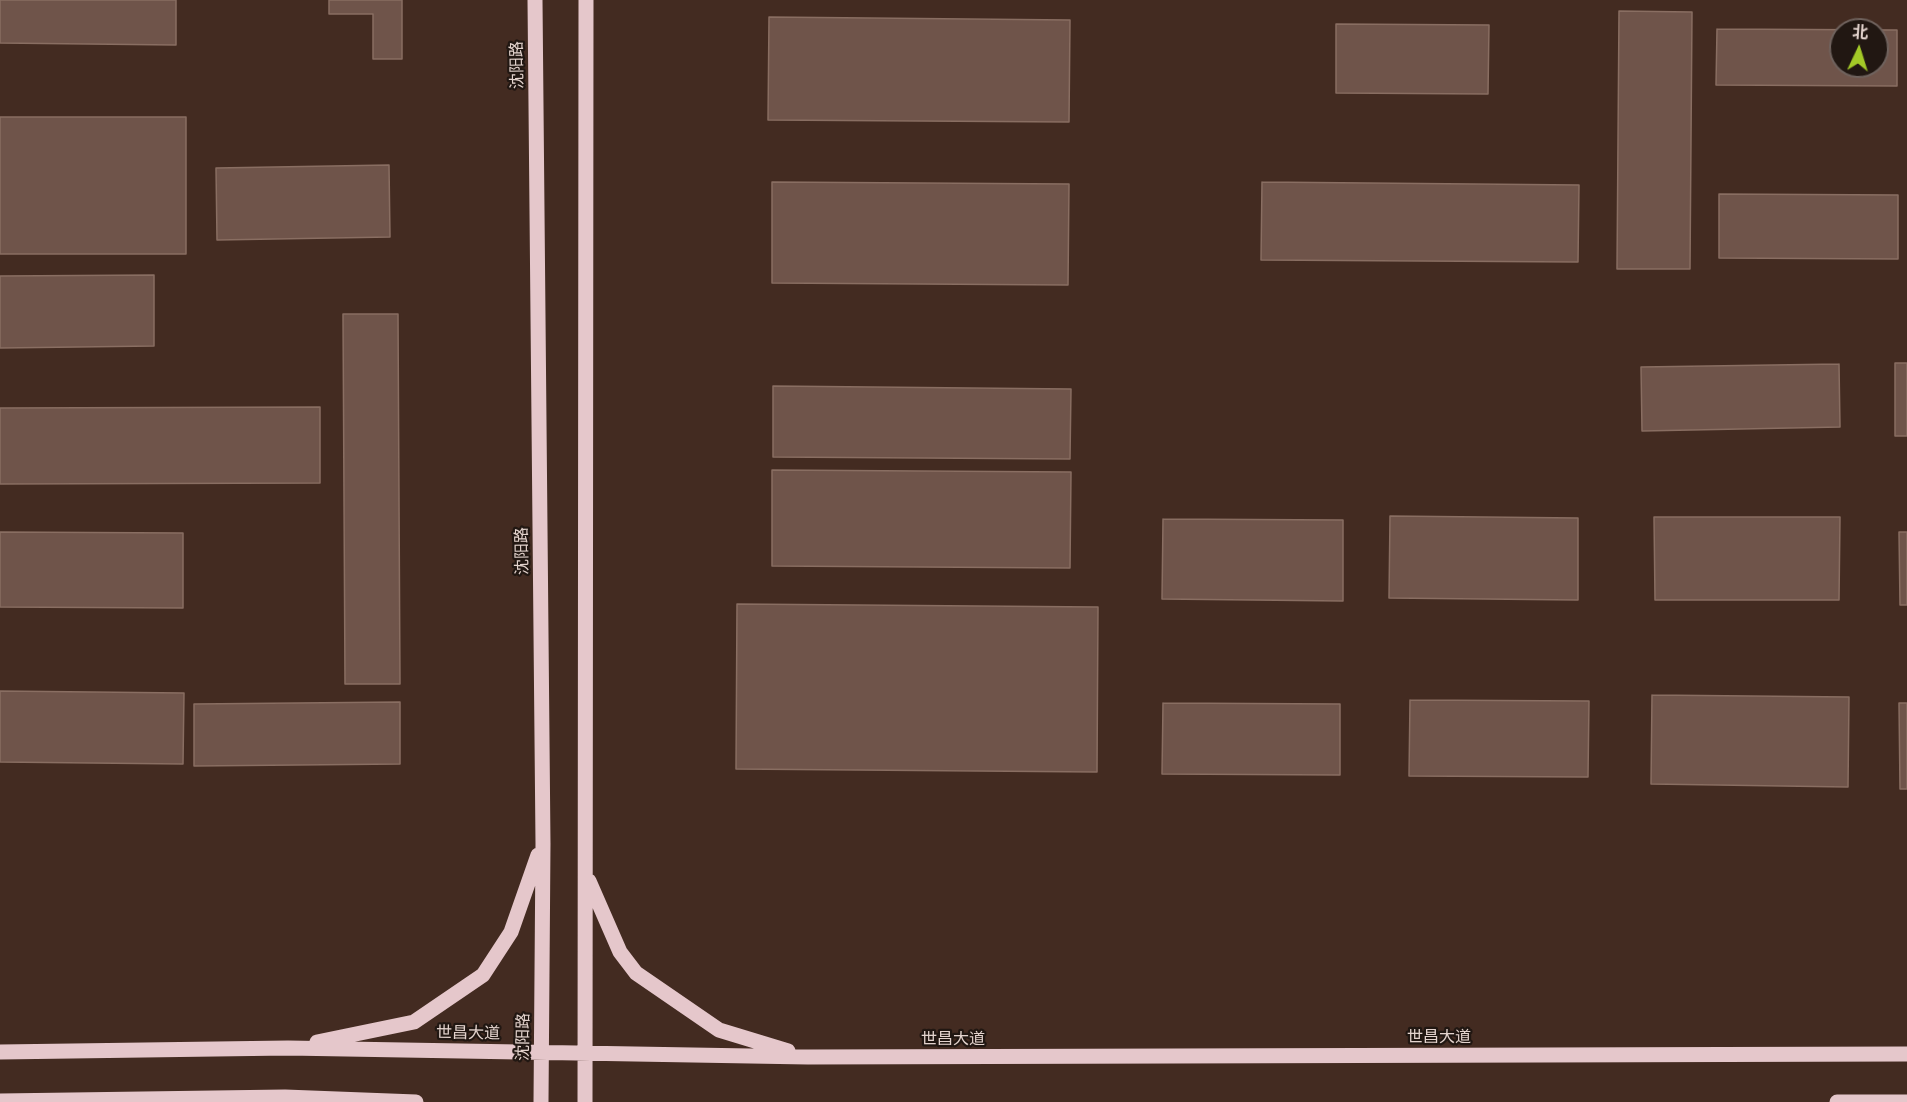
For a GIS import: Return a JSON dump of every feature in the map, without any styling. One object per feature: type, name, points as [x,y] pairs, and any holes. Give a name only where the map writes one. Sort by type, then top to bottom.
[{"type":"main road","name":"沈阳路","points":[[535,0],[543,843],[541,1102]]},
{"type":"main road","points":[[585,1102],[586,0]]},
{"type":"main road","points":[[288,1048],[414,1022],[483,975],[511,932],[543,843]]},
{"type":"main road","points":[[587,875],[620,952],[636,973],[719,1030],[808,1057]]},
{"type":"main road","name":"世昌大道","points":[[0,1052],[288,1048],[808,1057],[1907,1054]]},
{"type":"main road","points":[[0,1101],[285,1097],[416,1102]]},
{"type":"main road","points":[[285,1097],[303,1102]]},
{"type":"main road","points":[[1837,1102],[1907,1102]]},
{"type":"building","points":[[0,0],[176,0],[176,45],[0,43]]},
{"type":"building","points":[[329,0],[402,0],[402,59],[373,59],[373,14],[329,14]]},
{"type":"building","points":[[1619,11],[1692,12],[1690,269],[1617,269]]},
{"type":"building","points":[[769,17],[1070,20],[1069,122],[768,120]]},
{"type":"building","points":[[1336,24],[1489,25],[1488,94],[1336,93]]},
{"type":"building","points":[[1717,29],[1829,30],[1829,78],[1889,78],[1889,30],[1897,30],[1897,86],[1716,85]]},
{"type":"building","points":[[0,117],[186,117],[186,254],[0,254]]},
{"type":"building","points":[[389,165],[390,237],[217,240],[216,168]]},
{"type":"building","points":[[772,182],[1069,184],[1068,285],[772,283]]},
{"type":"building","points":[[1262,182],[1579,185],[1578,262],[1261,260]]},
{"type":"building","points":[[1719,194],[1898,195],[1898,259],[1719,258]]},
{"type":"building","points":[[154,275],[154,346],[0,348],[0,276]]},
{"type":"building","points":[[343,314],[398,314],[400,684],[345,684]]},
{"type":"building","points":[[1895,363],[1907,363],[1907,436],[1895,436]]},
{"type":"building","points":[[1839,364],[1840,427],[1642,431],[1641,367]]},
{"type":"building","points":[[773,386],[1071,389],[1070,459],[773,457]]},
{"type":"building","points":[[320,407],[320,483],[0,484],[0,408]]},
{"type":"building","points":[[772,470],[1071,472],[1070,568],[772,566]]},
{"type":"building","points":[[1390,516],[1578,518],[1578,600],[1389,598]]},
{"type":"building","points":[[1654,517],[1840,517],[1839,600],[1655,600]]},
{"type":"building","points":[[1163,519],[1343,520],[1343,601],[1162,599]]},
{"type":"building","points":[[0,532],[183,533],[183,608],[0,607]]},
{"type":"building","points":[[1899,532],[1907,532],[1907,605],[1900,605]]},
{"type":"building","points":[[737,604],[1098,607],[1097,772],[736,769]]},
{"type":"building","points":[[0,691],[184,693],[183,764],[0,762]]},
{"type":"building","points":[[1652,695],[1849,697],[1848,787],[1651,784]]},
{"type":"building","points":[[1410,700],[1589,701],[1588,777],[1409,776]]},
{"type":"building","points":[[400,702],[400,764],[194,766],[194,704]]},
{"type":"building","points":[[1163,703],[1340,704],[1340,775],[1162,774]]},
{"type":"building","points":[[1899,703],[1907,703],[1907,789],[1900,789]]}]
